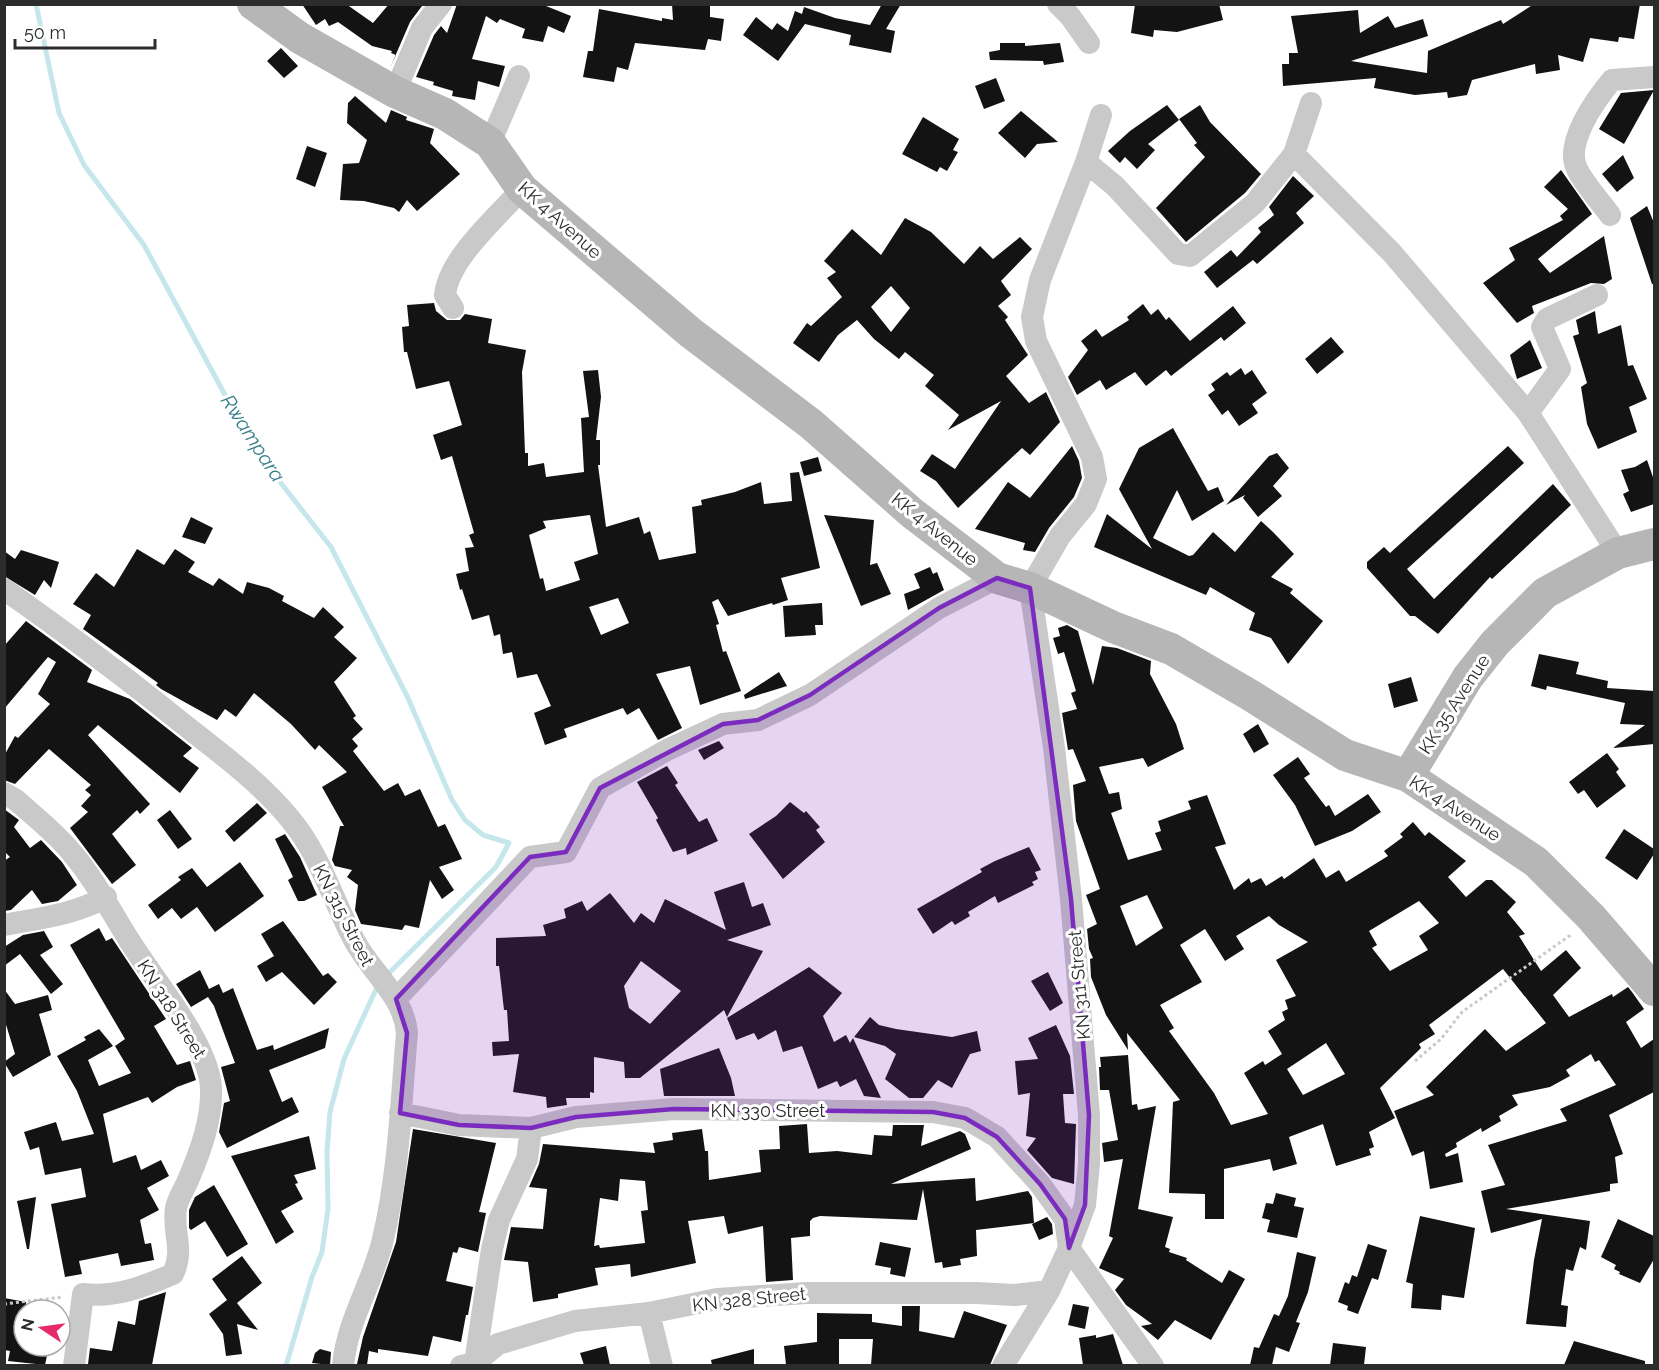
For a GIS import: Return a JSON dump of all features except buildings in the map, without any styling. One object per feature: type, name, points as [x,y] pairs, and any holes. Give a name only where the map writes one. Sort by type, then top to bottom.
[{"type":"main road","name":"KK 4 Avenue","points":[[253,4],[300,38],[395,92],[445,114],[490,143],[522,189],[691,333],[811,424],[912,513],[997,578],[1030,588],[1113,627],[1170,649],[1250,695],[1346,755],[1407,776],[1536,862],[1592,916],[1654,990]]},
{"type":"main road","name":"KK 35 Avenue","points":[[1407,776],[1468,677],[1495,643],[1545,593],[1618,553],[1654,544]]},
{"type":"street","points":[[395,92],[422,28],[441,4]]},
{"type":"street","points":[[1058,4],[1070,16],[1089,43]]},
{"type":"street","points":[[490,143],[519,76]]},
{"type":"street","points":[[1610,215],[1576,168],[1573,154],[1594,102],[1612,80],[1654,77]]},
{"type":"street","points":[[1086,162],[1115,186],[1178,254],[1190,256],[1255,204],[1294,154],[1311,104]]},
{"type":"street","points":[[1030,588],[1060,536],[1086,504],[1096,479],[1092,457],[1036,341],[1032,316],[1040,280],[1086,162],[1101,115]]},
{"type":"street","points":[[1294,154],[1392,253],[1528,413],[1618,553]]},
{"type":"street","points":[[453,308],[445,295],[454,268],[522,189]]},
{"type":"street","points":[[1528,413],[1560,369],[1542,327],[1547,319],[1597,295]]},
{"type":"street","points":[[396,999],[530,857],[566,852],[600,788],[667,750],[723,724],[758,720],[810,695],[939,608],[997,578]]},
{"type":"street","name":"KN 311 Street","points":[[1003,1365],[1049,1291],[1069,1248],[1085,1205],[1089,1115],[1071,899],[1054,748],[1030,588]]},
{"type":"street","name":"KN 315 Street","points":[[4,589],[122,674],[233,762],[292,820],[321,868],[353,939],[371,969],[396,999],[406,1018],[407,1033],[394,1191],[376,1268],[356,1310],[345,1348],[343,1365]]},
{"type":"street","name":"KN 318 Street","points":[[4,794],[16,800],[72,852],[105,897],[128,938],[190,1032],[205,1061],[211,1090],[205,1135],[176,1206],[176,1234],[180,1248],[173,1274],[134,1290],[104,1296],[83,1294]]},
{"type":"street","points":[[4,925],[62,916],[86,908],[105,897]]},
{"type":"street","name":"KN 330 Street","points":[[399,1113],[459,1125],[531,1128],[576,1117],[674,1109],[933,1112],[965,1118],[997,1137],[1040,1184],[1065,1219],[1069,1248]]},
{"type":"street","points":[[468,1364],[499,1220],[527,1159],[531,1128]]},
{"type":"street","points":[[1069,1248],[1153,1365]]},
{"type":"street","name":"KN 328 Street","points":[[468,1364],[498,1344],[575,1322],[649,1313],[717,1299],[806,1293],[1015,1295],[1049,1291]]},
{"type":"street","points":[[74,1365],[83,1294]]},
{"type":"street","points":[[649,1313],[662,1365]]},
{"type":"path","points":[[1414,1061],[1442,1039],[1462,1012],[1564,942],[1592,916]]},
{"type":"path","points":[[4,1304],[83,1294]]},
{"type":"highlighted area","points":[[997,578],[1030,588],[1071,899],[1089,1115],[1085,1205],[1069,1248],[1065,1219],[1040,1184],[997,1137],[965,1118],[933,1112],[674,1109],[576,1117],[531,1128],[459,1125],[400,1113],[407,1033],[396,999],[530,857],[566,852],[600,788],[723,724],[758,720],[810,695],[939,608]]},
{"type":"waterway","name":"Rwampara","points":[[36,4],[59,113],[84,165],[144,245],[231,406],[273,473],[331,547],[408,698],[452,800],[465,820],[483,835],[509,843],[496,867],[386,976]]},
{"type":"waterway","points":[[286,1366],[312,1277],[322,1252],[328,1209],[327,1152],[330,1112],[344,1059],[378,985]]}]
